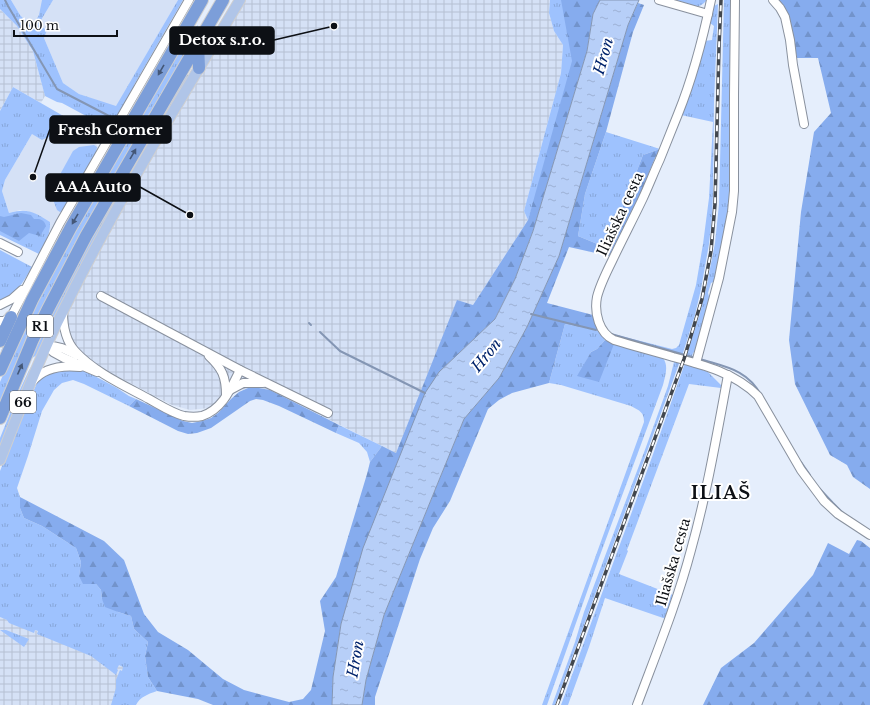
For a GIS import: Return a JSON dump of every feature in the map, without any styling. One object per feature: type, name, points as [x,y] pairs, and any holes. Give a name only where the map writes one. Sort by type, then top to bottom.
[{"type":"highway","name":"R1","points":[[0,370],[35,294],[71,227],[202,0]]},
{"type":"highway","name":"R1","points":[[0,418],[33,339],[86,236],[223,0]]},
{"type":"highway","points":[[198,42],[199,68]]},
{"type":"highway","points":[[0,341],[5,319]]},
{"type":"main road","points":[[199,68],[240,0]]},
{"type":"main road","name":"66","points":[[0,460],[30,384],[47,346],[99,240],[199,68]]},
{"type":"street","points":[[5,319],[28,283],[68,210],[189,0]]},
{"type":"street","points":[[659,0],[708,14]]},
{"type":"street","name":"Iliašska cesta","points":[[711,0],[692,75],[678,114],[644,197],[604,277],[599,292],[597,305],[600,325],[610,338],[620,342],[697,359],[740,381],[750,388],[758,396],[801,470],[824,500],[838,514],[870,535]]},
{"type":"street","points":[[697,359],[719,278],[732,212],[734,191],[735,0]]},
{"type":"street","points":[[773,0],[785,17],[804,124]]},
{"type":"street","points":[[0,243],[18,252]]},
{"type":"street","points":[[0,305],[12,299],[28,283]]},
{"type":"street","points":[[101,296],[240,370],[328,413]]},
{"type":"street","points":[[63,311],[66,335],[75,351],[86,364]]},
{"type":"street","points":[[47,346],[57,346],[67,349],[86,364],[168,409],[185,416],[193,417],[209,413],[222,402],[240,370]]},
{"type":"street","points":[[201,349],[221,370],[225,378],[228,392]]},
{"type":"street","points":[[30,384],[37,376],[45,371],[54,368],[75,367],[86,364]]},
{"type":"street","name":"Iliašska cesta","points":[[636,705],[668,623],[691,551],[699,519],[728,375]]},
{"type":"street","points":[[228,392],[243,383],[269,384]]},
{"type":"shaded area","points":[[11,0],[178,0],[116,107],[79,94],[63,83],[44,38],[20,15]]},
{"type":"shaded area","points":[[242,0],[550,0],[549,13],[554,31],[563,45],[561,73],[524,211],[528,220],[473,305],[457,301],[396,453],[270,390],[248,388],[222,396],[216,404],[209,408],[190,410],[172,405],[89,361],[69,339],[65,318],[83,279],[214,45]]},
{"type":"shaded area","points":[[0,9],[17,26],[33,51],[45,96],[41,103],[13,87],[0,111]]},
{"type":"shaded area","points":[[86,129],[90,131],[98,148],[48,236],[50,231],[49,222],[38,215],[20,210],[9,213],[2,191],[5,180],[32,134],[48,137],[87,131]]},
{"type":"shaded area","points":[[0,617],[128,665],[116,705],[0,705]]},
{"type":"green space","points":[[0,0],[11,0],[20,15],[32,27],[39,15],[42,0],[53,0],[38,25],[47,30],[44,38],[63,83],[79,94],[116,106],[178,0],[183,0],[113,124],[102,127],[86,122],[88,117],[45,96],[33,51],[17,26],[0,9]]},
{"type":"green space","points":[[550,0],[600,0],[593,14],[528,220],[524,211],[561,73],[563,45],[554,31],[549,13]]},
{"type":"green space","points":[[561,0],[600,0],[593,14],[587,51],[533,231],[515,279],[495,319],[439,372],[341,624],[333,677],[332,705],[213,705],[198,699],[157,691],[148,677],[145,656],[148,642],[134,629],[131,616],[105,607],[101,590],[96,584],[83,584],[79,576],[81,562],[76,548],[42,526],[24,518],[20,508],[20,497],[104,541],[124,560],[144,614],[158,632],[188,650],[223,679],[244,690],[289,702],[303,699],[311,690],[325,631],[320,601],[336,577],[370,462],[382,446],[396,453],[457,300],[473,305],[528,220],[572,61]]},
{"type":"green space","points":[[671,0],[707,0],[699,6],[693,6]]},
{"type":"green space","points":[[724,0],[733,0],[731,203],[715,281],[711,283],[708,293],[710,300],[696,350],[691,359],[686,357],[706,289],[715,243],[719,204]]},
{"type":"green space","points":[[779,0],[870,0],[870,489],[853,477],[847,465],[830,455],[795,384],[789,340],[801,212],[814,132],[831,113],[818,58],[797,58],[788,15]]},
{"type":"green space","points":[[638,3],[644,5],[633,32],[606,132],[585,194],[578,236],[607,248],[643,155],[660,149],[639,197],[609,256],[569,247],[547,303],[593,315],[600,331],[565,324],[549,383],[512,393],[499,400],[488,409],[450,501],[433,528],[420,559],[375,697],[375,705],[362,705],[366,680],[384,615],[464,419],[499,378],[527,327],[559,256],[628,25]]},
{"type":"green space","points":[[718,4],[714,102],[712,217],[701,289],[695,315],[682,356],[616,337],[609,333],[672,349],[679,345],[696,285],[703,244],[709,198],[713,122],[681,115],[704,41],[712,40],[714,26],[710,23],[714,6]]},
{"type":"green space","points":[[198,25],[192,42],[0,405],[0,382],[18,340],[52,271],[185,39]]},
{"type":"green space","points":[[186,74],[189,76],[72,281],[38,354],[31,359],[69,279]]},
{"type":"green space","points":[[13,87],[86,129],[87,131],[52,138],[48,137],[42,140],[32,134],[5,180],[2,191],[9,213],[21,211],[31,212],[50,222],[48,235],[39,254],[0,235],[0,111]]},
{"type":"green space","points":[[606,132],[660,149],[643,155],[607,248],[578,236],[585,194]]},
{"type":"green space","points":[[109,144],[112,145],[0,359],[5,341],[19,310]]},
{"type":"green space","points":[[94,145],[97,147],[96,152],[63,211],[60,212],[57,210],[52,197],[52,189],[73,151],[79,147]]},
{"type":"green space","points":[[21,213],[31,215],[34,219],[40,219],[44,222],[46,226],[40,236],[29,233],[19,241],[0,231],[0,216],[4,217]]},
{"type":"green space","points":[[0,250],[32,267],[19,287],[11,295],[0,301]]},
{"type":"green space","points":[[565,324],[600,331],[605,340],[597,349],[591,352],[578,376],[614,344],[663,358],[666,364],[666,371],[663,385],[599,558],[547,705],[542,705],[644,422],[641,412],[631,406],[561,385],[549,383]]},
{"type":"green space","points":[[605,340],[614,344],[599,382],[577,376],[591,352],[597,349]]},
{"type":"green space","points":[[680,361],[555,705],[552,705],[575,642],[584,612],[668,386],[674,362]]},
{"type":"green space","points":[[685,363],[708,372],[721,385],[721,388],[689,384],[619,574],[673,595],[666,619],[605,598],[568,705],[561,705],[652,457]]},
{"type":"green space","points":[[33,364],[0,448],[0,438],[17,396]]},
{"type":"green space","points":[[82,370],[136,399],[129,406],[73,380],[62,383],[54,390],[42,411],[17,488],[20,497],[20,508],[24,518],[42,526],[76,548],[81,562],[79,576],[96,584],[101,590],[102,599],[118,612],[131,616],[134,629],[148,642],[145,656],[148,677],[157,691],[142,698],[136,705],[111,705],[116,688],[116,680],[120,670],[122,671],[123,667],[119,665],[116,675],[91,656],[37,634],[38,631],[35,630],[34,633],[9,623],[7,620],[0,617],[0,471],[37,383],[42,377],[57,371]]},
{"type":"green space","points":[[248,388],[270,390],[339,425],[336,433],[279,406],[256,399],[250,401],[211,428],[197,433],[188,434],[178,431],[129,406],[136,399],[183,421],[192,423],[211,418],[239,392]]},
{"type":"green space","points":[[339,425],[382,446],[370,462],[367,452],[359,443],[336,433]]},
{"type":"green space","points":[[857,540],[861,541],[870,548],[870,705],[703,705],[721,668],[754,643],[813,575],[828,543],[849,554]]},
{"type":"green space","points":[[0,630],[6,630],[29,639],[24,647]]},
{"type":"water","name":"Hron","points":[[600,0],[639,0],[628,25],[559,256],[527,327],[499,378],[464,419],[384,615],[366,680],[362,705],[332,705],[333,677],[341,624],[363,548],[425,393],[439,372],[495,319],[515,279],[533,231],[587,51],[593,14]]},
{"type":"waterway","points":[[5,0],[57,89],[111,117]]},
{"type":"waterway","points":[[531,314],[596,330]]},
{"type":"waterway","points":[[320,332],[340,351],[425,393]]},
{"type":"waterway","points":[[611,334],[696,358]]},
{"type":"waterway","points":[[700,359],[727,367],[742,374],[755,386],[761,395]]},
{"type":"waterway","points":[[801,462],[810,475]]},
{"type":"waterway","points":[[819,488],[843,513]]},
{"type":"railway","points":[[557,705],[684,359],[702,299],[711,251],[715,204],[721,0]]},
{"type":"place","name":"Detox s.r.o.","points":[[334,26]]},
{"type":"place","name":"Fresh Corner","points":[[33,177]]},
{"type":"place","name":"AAA Auto","points":[[190,215]]},
{"type":"district","name":"ILIAŠ","points":[[721,493]]}]
